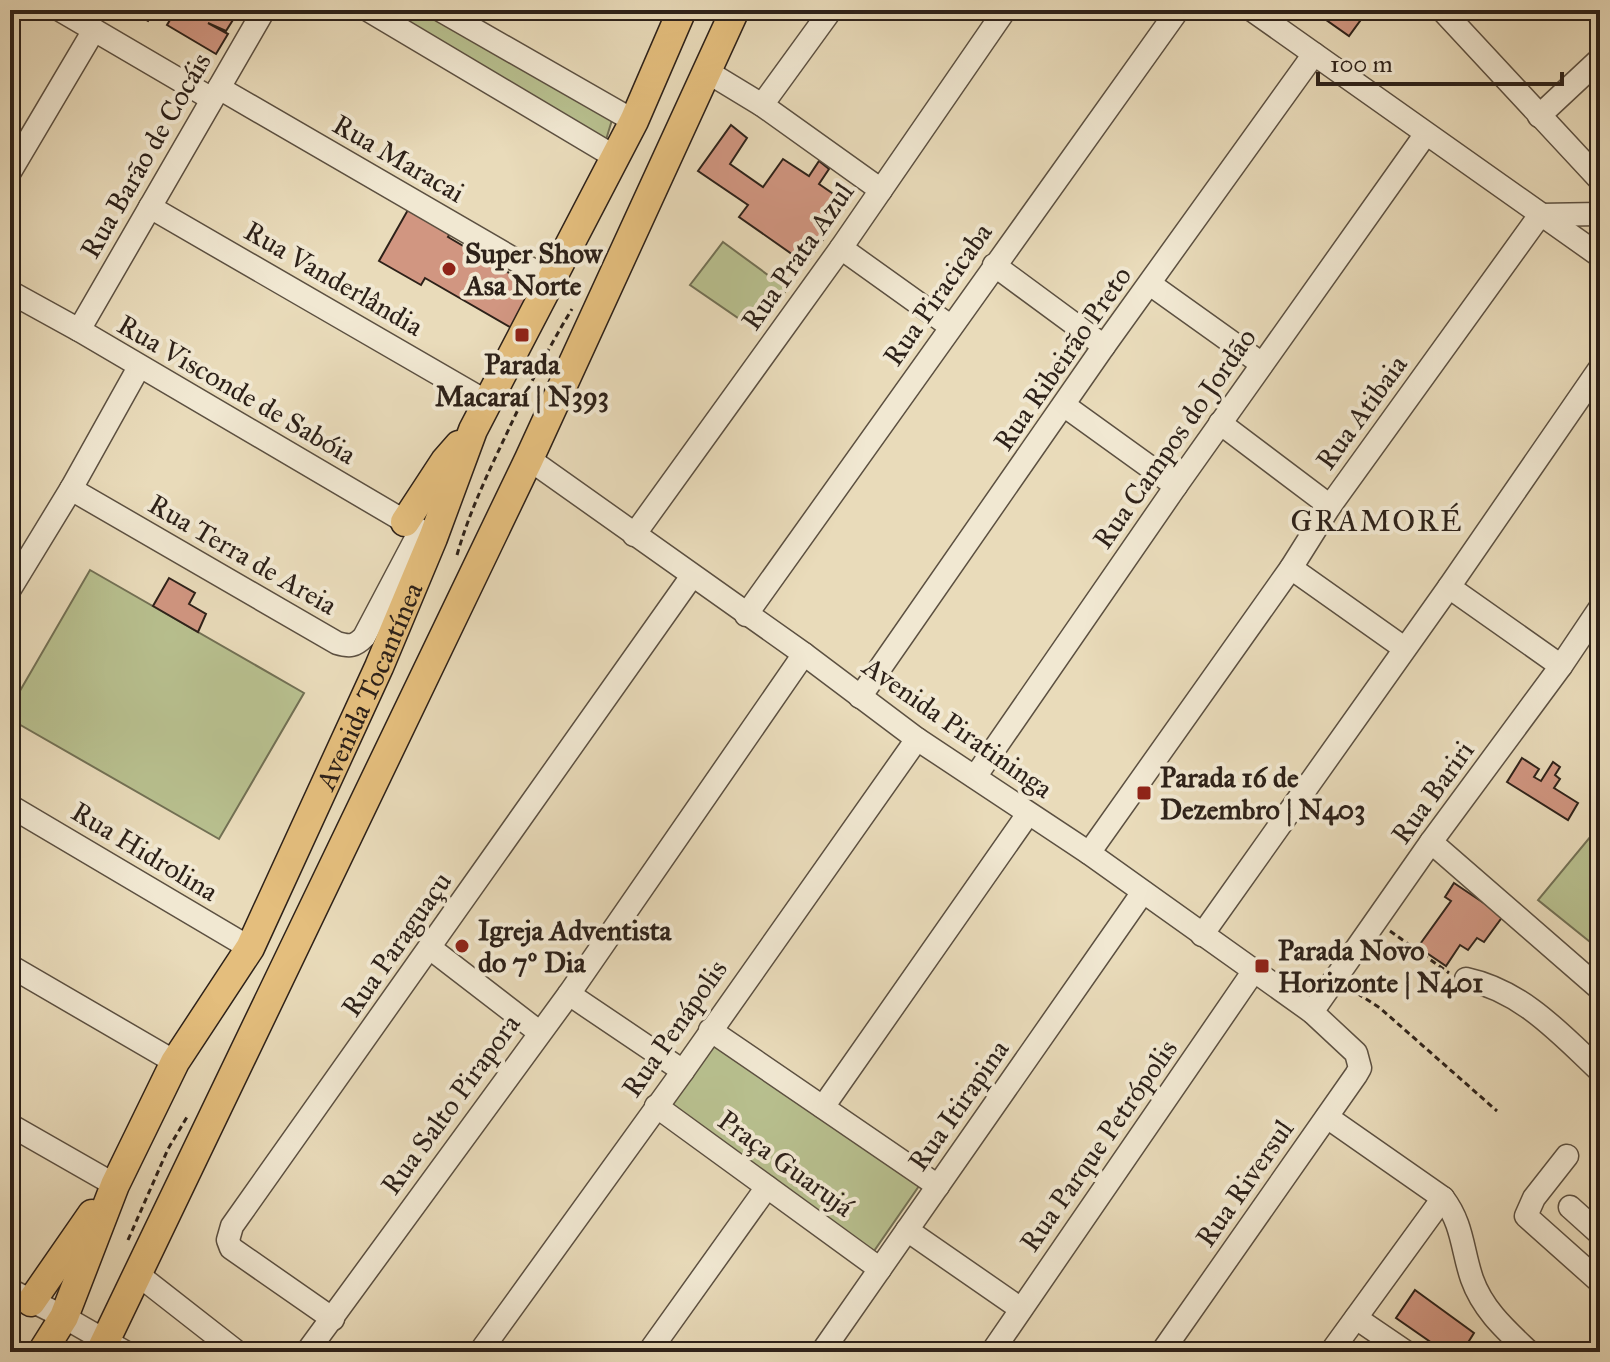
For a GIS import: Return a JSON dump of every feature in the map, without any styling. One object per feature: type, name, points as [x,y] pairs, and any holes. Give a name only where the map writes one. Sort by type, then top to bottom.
[{"type":"main road","name":"Avenida Tocantínea","points":[[42,1352],[64,1317],[115,1185],[175,1062],[250,948],[379,667],[419,530],[634,121],[682,10]]},
{"type":"main road","name":"Avenida Tocantínea","points":[[110,1348],[136,1273],[529,459],[735,10]]},
{"type":"main road","points":[[21,1296],[115,1185]]},
{"type":"street","name":"Rua Maracai","points":[[60,10],[550,280]]},
{"type":"street","name":"Rua Barão de Cocáis","points":[[79,330],[264,10]]},
{"type":"street","points":[[368,10],[615,157]]},
{"type":"street","points":[[440,10],[634,121]]},
{"type":"street","points":[[762,105],[831,10]]},
{"type":"street","name":"Rua Prata Azul","points":[[634,535],[841,248],[1005,10]]},
{"type":"street","name":"Rua Piracicaba","points":[[746,615],[1178,10]]},
{"type":"street","points":[[1252,10],[1600,256]]},
{"type":"street","points":[[1447,12],[1600,180]]},
{"type":"street","points":[[10,172],[94,30]]},
{"type":"street","name":"Rua Ribeirão Preto","points":[[860,697],[1104,346],[1314,54]]},
{"type":"street","points":[[1539,116],[1600,59]]},
{"type":"street","points":[[706,71],[762,105],[881,190]]},
{"type":"street","name":"Rua Campos do Jordão","points":[[975,777],[1220,423],[1425,135]]},
{"type":"street","name":"Rua Vanderlândia","points":[[150,207],[487,402]]},
{"type":"street","points":[[1540,215],[1600,214]]},
{"type":"street","name":"Rua Atibaia","points":[[1089,853],[1291,568],[1330,506],[1540,215]]},
{"type":"street","points":[[841,248],[950,326]]},
{"type":"street","points":[[994,265],[1104,346]]},
{"type":"street","points":[[1150,284],[1262,364]]},
{"type":"street","name":"Rua Visconde de Sabóia","points":[[12,299],[79,330],[419,530]]},
{"type":"street","points":[[10,589],[71,489],[139,367]]},
{"type":"street","points":[[1202,935],[1600,368]]},
{"type":"street","points":[[1065,406],[1176,486]]},
{"type":"street","points":[[1220,423],[1330,506]]},
{"type":"street","name":"Avenida Piratininga","points":[[529,459],[804,654],[917,739],[1089,853],[1312,1012],[1351,1046]]},
{"type":"street","name":"Rua Terra de Areia","points":[[71,489],[337,643],[348,646],[357,645],[364,637],[419,530]]},
{"type":"street","points":[[1291,568],[1404,648]]},
{"type":"street","name":"Rua Paraguaçu","points":[[333,1319],[231,1248],[229,1233],[692,576]]},
{"type":"street","points":[[1449,587],[1561,666]]},
{"type":"street","name":"Rua Bariri","points":[[1312,1012],[1599,611]]},
{"type":"street","name":"Rua Salto Pirapora","points":[[307,1352],[569,994],[804,654]]},
{"type":"street","name":"Rua Penápolis","points":[[480,1352],[917,739]]},
{"type":"street","name":"Rua Hidrolina","points":[[10,806],[250,948]]},
{"type":"street","points":[[823,1107],[1028,814]]},
{"type":"street","points":[[1431,842],[1600,989]]},
{"type":"street","name":"Rua Itirapina","points":[[822,1352],[1143,892]]},
{"type":"street","points":[[430,948],[539,1032]]},
{"type":"street","points":[[10,966],[175,1062]]},
{"type":"street","name":"Rua Parque Petrópolis","points":[[996,1350],[1253,972]]},
{"type":"street","points":[[1466,979],[1487,984],[1541,1014],[1600,1071]]},
{"type":"street","points":[[569,994],[683,1071]]},
{"type":"street","points":[[710,1030],[938,1186]]},
{"type":"street","name":"Rua Riversul","points":[[1162,1352],[1360,1068],[1351,1046]]},
{"type":"street","name":"Praça Guarujá","points":[[656,1106],[880,1269]]},
{"type":"street","points":[[1327,1117],[1443,1198],[1455,1214],[1472,1279],[1482,1301],[1493,1317],[1529,1352]]},
{"type":"street","points":[[10,1125],[115,1185]]},
{"type":"street","points":[[1567,1156],[1534,1198],[1526,1216],[1600,1282]]},
{"type":"street","points":[[649,1352],[767,1187]]},
{"type":"street","points":[[1331,1352],[1443,1198]]},
{"type":"street","points":[[1570,1207],[1600,1234]]},
{"type":"street","points":[[907,1230],[1021,1309]]},
{"type":"street","points":[[136,1273],[209,1344],[237,1352]]},
{"type":"street","points":[[21,1296],[64,1317],[110,1348]]},
{"type":"street","points":[[1356,1318],[1406,1352]]},
{"type":"path","points":[[1377,922],[1455,977],[1466,979]]},
{"type":"path","points":[[1337,980],[1380,1008],[1497,1111]]},
{"type":"green space","points":[[378,10],[427,10],[612,120],[605,143]]},
{"type":"green space","points":[[723,242],[787,289],[757,331],[690,285]]},
{"type":"green space","points":[[90,570],[304,693],[219,839],[10,719],[10,708]]},
{"type":"green space","points":[[1600,825],[1600,950],[1538,900]]},
{"type":"green space","points":[[709,1042],[919,1186],[874,1251],[664,1108]]},
{"type":"building","points":[[129,10],[155,10],[148,21]]},
{"type":"building","points":[[176,10],[193,16],[193,10],[238,12],[226,31],[208,23],[228,34],[216,54],[167,25]]},
{"type":"building","points":[[1312,10],[1368,10],[1349,36]]},
{"type":"building","points":[[731,125],[747,138],[730,164],[763,187],[783,159],[809,176],[819,161],[829,169],[819,184],[848,204],[806,264],[739,217],[748,205],[698,171]]},
{"type":"building","name":"Super Show Asa Norte","points":[[409,208],[451,232],[448,237],[538,290],[515,330],[425,278],[421,285],[379,261]]},
{"type":"building","points":[[169,578],[195,593],[189,604],[206,614],[198,632],[153,606]]},
{"type":"building","points":[[1522,758],[1539,769],[1534,777],[1541,781],[1553,762],[1560,767],[1555,775],[1560,779],[1554,788],[1578,803],[1568,820],[1507,782]]},
{"type":"building","points":[[1454,883],[1503,916],[1484,942],[1477,938],[1468,950],[1460,945],[1446,966],[1418,947],[1451,901],[1445,897]]},
{"type":"building","points":[[1415,1290],[1474,1333],[1462,1352],[1445,1352],[1396,1318]]},
{"type":"place","name":"Super Show Asa Norte","points":[[449,269]]},
{"type":"place","name":"Parada Macaraí | N393","points":[[522,335]]},
{"type":"place","name":"Parada 16 de Dezembro | N403","points":[[1144,793]]},
{"type":"place","name":"Igreja Adventista do 7º Dia","points":[[462,946]]},
{"type":"place","name":"Parada Novo Horizonte | N401","points":[[1262,966]]},
{"type":"district","name":"GRAMORÉ","points":[[1377,521]]}]
